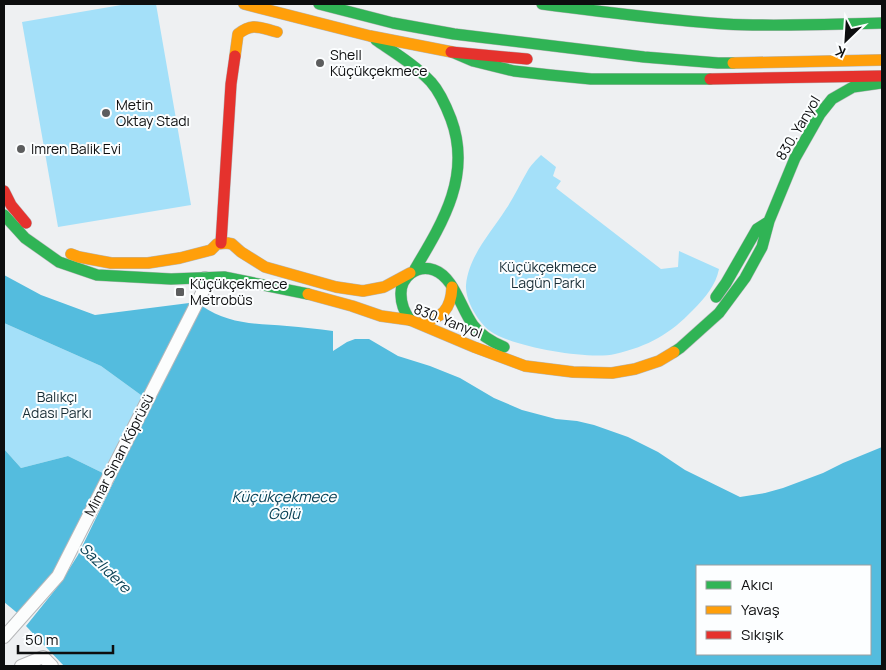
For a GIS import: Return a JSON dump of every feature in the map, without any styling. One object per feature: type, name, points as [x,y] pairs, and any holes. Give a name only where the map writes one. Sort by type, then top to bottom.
[{"type":"main road","points":[[244,4],[370,36],[452,52],[541,61]]},
{"type":"main road","points":[[319,4],[393,23],[464,35],[644,57],[768,63],[882,60]]},
{"type":"main road","points":[[542,4],[632,16],[698,22],[752,25],[882,23]]},
{"type":"main road","points":[[221,243],[231,84],[238,34],[252,26],[277,32]]},
{"type":"main road","points":[[4,192],[23,221],[49,241],[79,257],[111,263],[148,263],[180,258],[210,250],[221,243],[232,244],[240,252],[265,267],[336,287],[363,291],[384,287],[413,271],[426,268],[438,270],[447,278],[452,287],[452,296],[447,310],[435,319],[415,322],[405,313],[401,294],[405,279],[413,271],[430,244],[451,204],[459,171],[458,144],[454,126],[436,88],[416,68],[370,36]]},
{"type":"main road","points":[[452,52],[472,61],[514,71],[591,79],[882,76]]},
{"type":"main road","points":[[629,67],[706,69],[768,63]]},
{"type":"main road","name":"830. Yanyol","points":[[224,277],[307,294],[381,316],[415,322],[525,366],[573,372],[612,372],[635,369],[659,361],[680,348],[719,313],[748,273],[762,248],[769,221],[796,158],[820,114],[832,99],[853,87],[882,83]]},
{"type":"main road","points":[[4,215],[25,238],[59,262],[97,275],[171,279],[208,270],[224,277],[234,275],[241,267],[240,252]]},
{"type":"main road","name":"830. Yanyol","points":[[452,287],[470,324],[482,337],[497,345],[549,361],[609,364],[633,360],[666,345],[706,310],[726,283],[757,229],[769,221]]},
{"type":"main road","points":[[208,270],[210,250]]},
{"type":"main road","points":[[735,268],[748,273]]},
{"type":"street","name":"Mimar Sinan Köprüsü","points":[[4,637],[58,576],[203,291],[208,270]]},
{"type":"street","points":[[21,666],[43,657],[52,666]]},
{"type":"green space","name":"Metin Oktay Stadı","points":[[127,4],[156,4],[191,205],[58,227],[22,22]]},
{"type":"green space","name":"Küçükçekmece Lagün Parkı","points":[[541,155],[556,167],[553,176],[561,181],[556,188],[661,269],[678,267],[679,251],[719,269],[713,286],[706,296],[676,326],[649,343],[638,347],[615,354],[588,355],[551,351],[515,342],[490,331],[481,322],[470,304],[466,291],[471,264],[528,170]]},
{"type":"green space","name":"Balıkçı Adası Parkı","points":[[4,323],[101,366],[145,398],[109,476],[68,456],[21,468],[4,449]]},
{"type":"water","points":[[4,275],[41,295],[95,315],[197,302],[145,398],[101,366],[4,323]]},
{"type":"water","name":"Küçükçekmece Gölü","points":[[202,306],[232,320],[264,325],[333,331],[333,351],[355,339],[369,339],[398,356],[460,378],[494,398],[522,410],[556,419],[594,425],[628,437],[658,452],[685,470],[740,497],[783,488],[882,447],[882,666],[64,666],[26,626],[59,585],[78,555],[168,370]]},
{"type":"water","points":[[4,449],[21,468],[68,456],[109,476],[58,576],[21,616],[4,602]]},
{"type":"traffic: fast","points":[[319,4],[393,23],[454,34],[644,57],[733,63]]},
{"type":"traffic: fast","points":[[542,4],[656,18],[725,24],[882,23]]},
{"type":"traffic: fast","points":[[376,40],[412,65],[434,86],[447,109],[457,140],[456,179],[451,197],[444,216],[415,269]]},
{"type":"traffic: fast","points":[[452,52],[473,61],[514,71],[550,75],[591,79],[710,79]]},
{"type":"traffic: fast","points":[[674,352],[719,313],[745,278],[762,247],[769,221],[795,158],[820,114],[832,99],[853,87],[881,83]]},
{"type":"traffic: fast","points":[[4,215],[25,238],[59,262],[97,275],[171,279],[224,277],[308,294]]},
{"type":"traffic: fast","points":[[716,297],[757,229],[768,222]]},
{"type":"traffic: fast","points":[[410,320],[402,302],[401,289],[403,283],[416,271],[422,269],[434,270],[447,279],[452,286],[476,329],[487,338],[504,347]]},
{"type":"traffic: slow","points":[[244,4],[370,36],[452,52]]},
{"type":"traffic: slow","points":[[235,56],[238,34],[243,30],[257,27],[277,32]]},
{"type":"traffic: slow","points":[[733,63],[882,60]]},
{"type":"traffic: slow","points":[[71,254],[111,263],[148,263],[180,258],[211,250],[217,244],[227,243],[232,244],[265,267],[336,287],[363,291],[384,287],[410,273]]},
{"type":"traffic: slow","points":[[420,323],[428,321],[444,312],[450,302],[452,287]]},
{"type":"traffic: slow","points":[[308,294],[381,316],[410,320],[525,366],[573,372],[612,373],[635,369],[659,361],[674,352]]},
{"type":"traffic: jam","points":[[451,52],[527,59]]},
{"type":"traffic: jam","points":[[221,243],[231,84],[235,56]]},
{"type":"traffic: jam","points":[[710,79],[882,76]]},
{"type":"traffic: jam","points":[[4,191],[11,205],[26,223]]},
{"type":"place","name":"Shell Küçükçekmece","points":[[320,63]]},
{"type":"place","name":"Metin Oktay Stadı","points":[[106,113]]},
{"type":"place","name":"Imren Balik Evi","points":[[21,149]]},
{"type":"place","name":"Küçükçekmece Metrobüs","points":[[180,292]]},
{"type":"water label","name":"Sazlıdere","points":[[105,568]]}]
